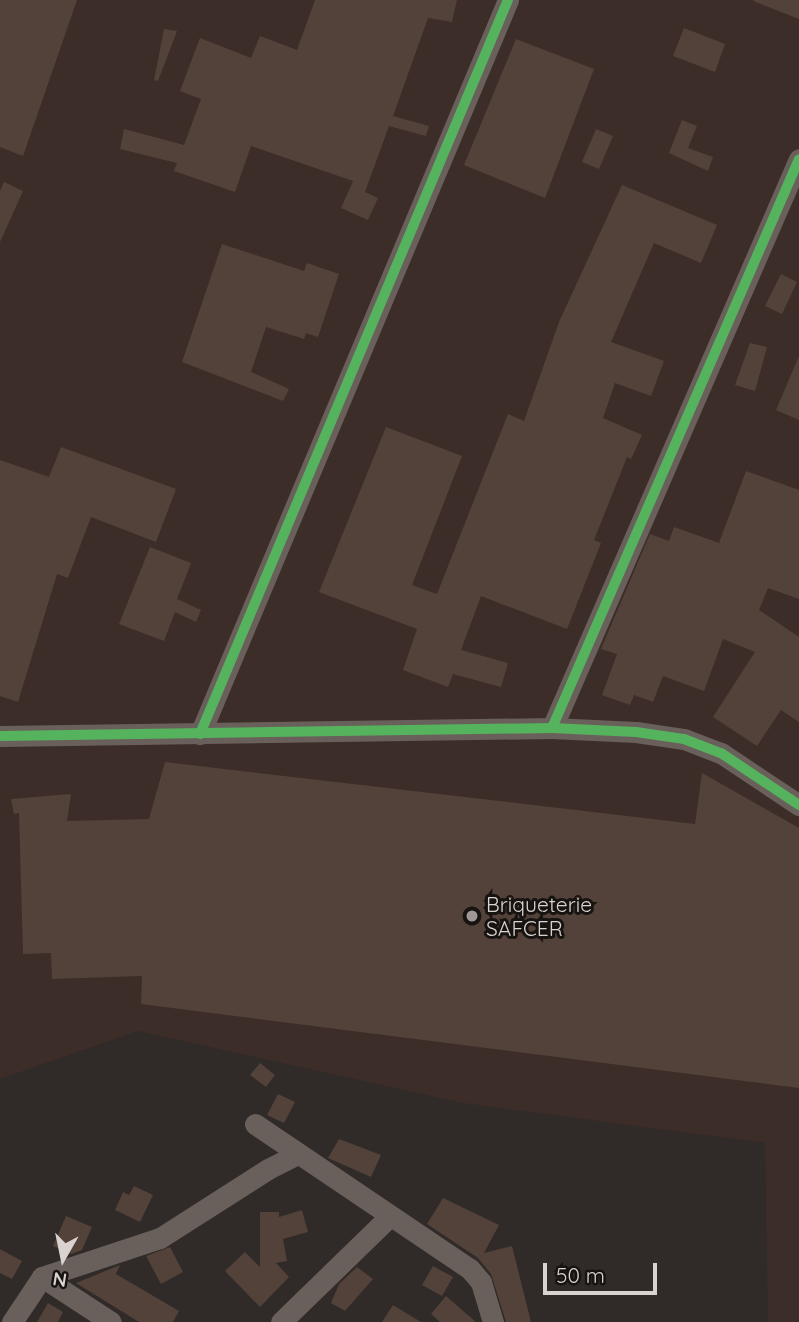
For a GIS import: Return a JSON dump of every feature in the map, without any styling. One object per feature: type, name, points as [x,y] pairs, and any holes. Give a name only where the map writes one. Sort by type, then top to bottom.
[{"type":"street","points":[[200,734],[508,0]]},
{"type":"street","points":[[552,729],[799,159]]},
{"type":"street","points":[[0,736],[552,729],[636,732],[684,739],[745,766],[799,805]]},
{"type":"street","points":[[255,1124],[470,1269],[481,1282],[493,1322]]},
{"type":"street","points":[[12,1322],[42,1277],[160,1238],[268,1169],[298,1154]]},
{"type":"street","points":[[281,1322],[390,1216]]},
{"type":"street","points":[[42,1277],[111,1322]]},
{"type":"shaded area","points":[[0,0],[799,0],[799,1322],[768,1322],[765,1143],[463,1103],[138,1031],[0,1079]]},
{"type":"building","points":[[0,0],[77,0],[23,156],[0,147]]},
{"type":"building","points":[[315,0],[457,0],[452,22],[428,18],[393,116],[429,126],[426,136],[389,126],[365,192],[378,198],[368,220],[341,208],[353,181],[251,146],[235,192],[174,171],[177,163],[120,149],[124,129],[184,145],[201,99],[180,91],[200,38],[251,58],[260,36],[297,50]]},
{"type":"building","points":[[799,0],[799,19],[753,1]]},
{"type":"building","points":[[684,28],[725,44],[715,72],[673,56]]},
{"type":"building","points":[[164,29],[177,31],[158,81],[154,80]]},
{"type":"building","points":[[516,39],[594,69],[545,198],[464,165]]},
{"type":"building","points":[[682,120],[697,126],[688,148],[713,157],[708,171],[669,153]]},
{"type":"building","points":[[596,129],[613,136],[599,169],[582,162]]},
{"type":"building","points":[[4,182],[23,191],[0,242],[0,191]]},
{"type":"building","points":[[622,185],[717,225],[701,263],[654,243],[611,342],[664,361],[651,396],[615,383],[603,418],[642,435],[631,459],[627,457],[594,540],[601,543],[567,629],[481,596],[461,650],[508,663],[501,687],[453,674],[448,687],[403,670],[417,629],[319,592],[386,427],[462,456],[412,585],[437,594],[508,414],[524,421],[559,322]]},
{"type":"building","points":[[222,244],[304,271],[307,263],[339,274],[318,337],[306,333],[304,339],[266,327],[251,372],[289,389],[283,401],[182,362]]},
{"type":"building","points":[[781,274],[797,282],[782,314],[765,306]]},
{"type":"building","points":[[750,343],[767,347],[755,391],[735,385]]},
{"type":"building","points":[[799,356],[799,420],[776,410]]},
{"type":"building","points":[[61,447],[176,489],[156,542],[91,517],[68,578],[57,574],[18,702],[0,696],[0,460],[49,477]]},
{"type":"building","points":[[746,471],[799,490],[799,599],[768,588],[759,610],[799,637],[799,722],[781,710],[757,746],[713,717],[755,652],[723,639],[704,691],[663,676],[653,702],[634,695],[630,705],[602,695],[617,654],[601,649],[650,534],[669,541],[674,527],[719,543]]},
{"type":"building","points":[[150,547],[191,563],[177,599],[201,610],[196,622],[175,612],[164,641],[119,624]]},
{"type":"building","name":"Briqueterie SAFCER","points":[[165,762],[695,824],[702,773],[799,828],[799,1088],[141,1004],[142,976],[52,979],[51,953],[23,954],[19,813],[14,814],[11,799],[71,794],[67,821],[149,819]]},
{"type":"building","points":[[260,1063],[275,1075],[266,1087],[250,1075]]},
{"type":"building","points":[[278,1094],[295,1102],[284,1123],[267,1115]]},
{"type":"building","points":[[339,1139],[381,1155],[371,1177],[328,1158]]},
{"type":"building","points":[[134,1186],[153,1195],[140,1222],[115,1210],[123,1192],[129,1195]]},
{"type":"building","points":[[443,1198],[499,1225],[484,1253],[512,1246],[531,1322],[506,1322],[491,1274],[478,1258],[427,1224]]},
{"type":"building","points":[[302,1210],[308,1232],[283,1239],[287,1261],[276,1263],[289,1277],[260,1307],[225,1271],[245,1252],[260,1267],[260,1212],[279,1212],[279,1217]]},
{"type":"building","points":[[66,1216],[92,1227],[82,1250],[71,1254],[53,1246]]},
{"type":"building","points":[[170,1247],[183,1272],[161,1284],[146,1256]]},
{"type":"building","points":[[0,1249],[22,1261],[12,1279],[0,1273]]},
{"type":"building","points":[[120,1265],[116,1274],[179,1311],[173,1322],[139,1322],[76,1283]]},
{"type":"building","points":[[433,1266],[453,1277],[442,1296],[422,1285]]},
{"type":"building","points":[[357,1267],[373,1279],[345,1311],[331,1303],[339,1284]]},
{"type":"building","points":[[446,1296],[476,1322],[440,1322],[431,1314]]},
{"type":"building","points":[[48,1303],[63,1312],[58,1322],[37,1322]]},
{"type":"building","points":[[393,1305],[421,1322],[382,1322]]},
{"type":"cycle path","points":[[200,734],[508,0]]},
{"type":"cycle path","points":[[552,728],[799,159]]},
{"type":"cycle path","points":[[0,736],[552,728],[636,732],[684,739],[721,753],[799,805]]},
{"type":"place","name":"Briqueterie SAFCER","points":[[472,916]]}]
